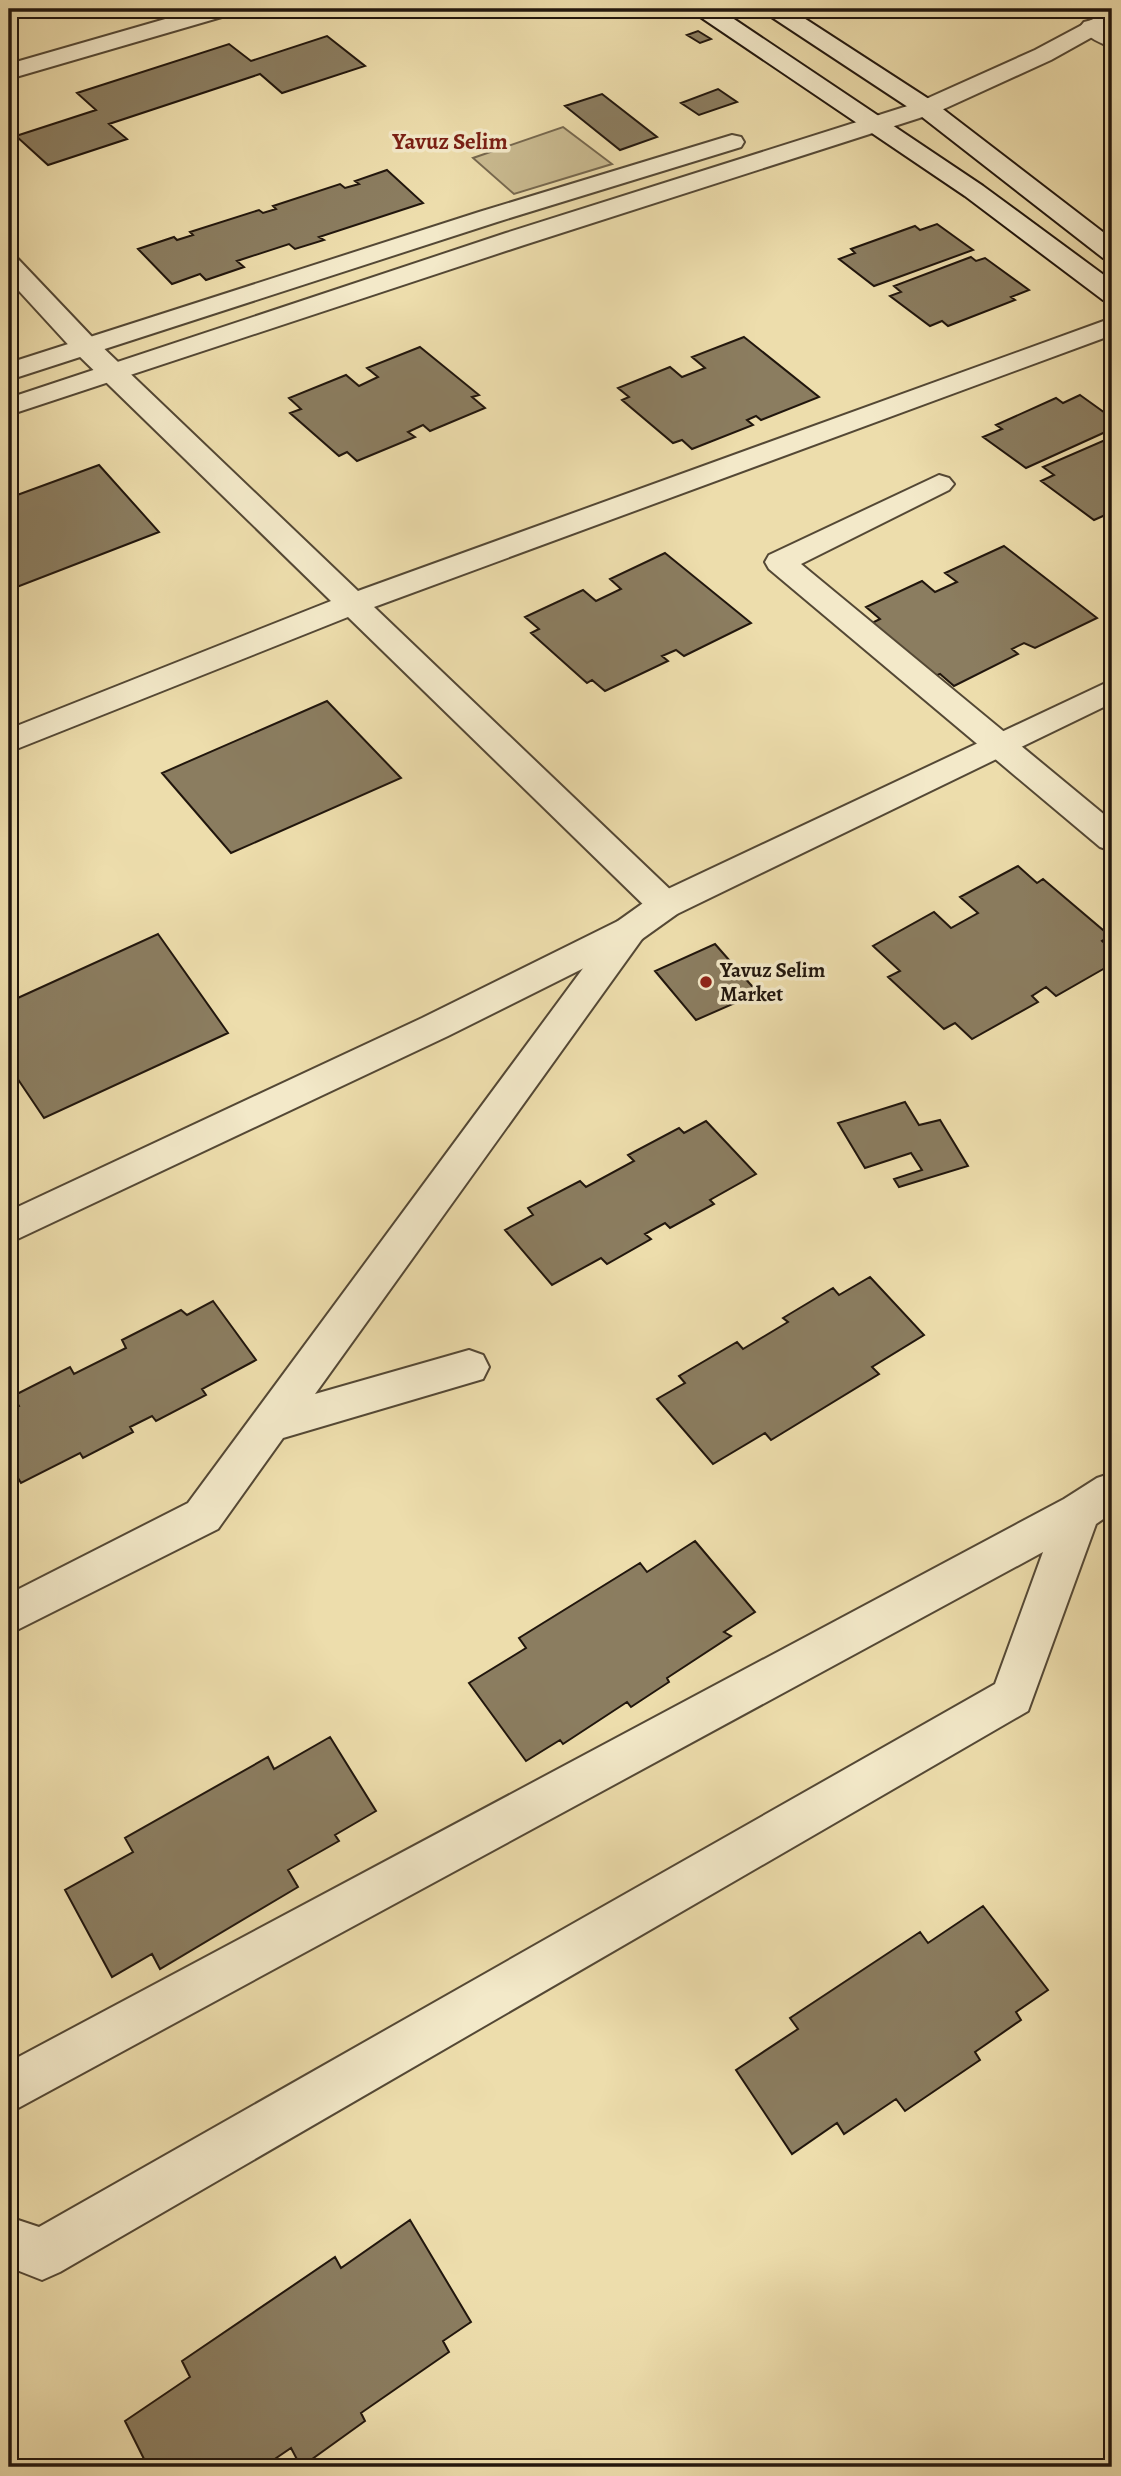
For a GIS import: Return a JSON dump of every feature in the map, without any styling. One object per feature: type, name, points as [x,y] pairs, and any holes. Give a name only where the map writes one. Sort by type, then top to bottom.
[{"type":"street","points":[[9,72],[224,9]]},
{"type":"street","points":[[704,9],[974,191],[1112,294]]},
{"type":"street","points":[[775,9],[926,108],[1112,252]]},
{"type":"street","points":[[9,407],[515,239],[926,108],[1106,28]]},
{"type":"street","points":[[825,114],[898,90]]},
{"type":"street","points":[[9,372],[488,217],[760,134]]},
{"type":"street","points":[[488,217],[515,239]]},
{"type":"street","points":[[9,265],[85,346],[665,905]]},
{"type":"street","points":[[9,741],[352,604],[1112,326]]},
{"type":"street","points":[[939,484],[780,562],[1112,839]]},
{"type":"street","points":[[9,1227],[435,1027],[630,930],[665,905],[1112,691]]},
{"type":"street","points":[[9,1615],[203,1516],[630,930]]},
{"type":"street","points":[[271,1424],[469,1367]]},
{"type":"street","points":[[9,2088],[1096,1502]]},
{"type":"street","points":[[9,2242],[41,2255],[1012,1697],[1096,1502]]},
{"type":"shaded area","points":[[563,127],[612,164],[514,194],[473,158]]},
{"type":"building","points":[[698,31],[711,39],[700,43],[687,35]]},
{"type":"building","points":[[327,36],[365,66],[282,93],[260,74],[109,124],[127,139],[48,165],[16,136],[96,110],[77,93],[229,44],[251,61]]},
{"type":"building","points":[[718,89],[737,102],[699,115],[681,103]]},
{"type":"building","points":[[602,94],[657,137],[620,150],[565,106]]},
{"type":"building","points":[[387,170],[423,203],[319,237],[324,240],[295,249],[289,244],[237,261],[244,267],[206,280],[200,274],[172,284],[138,249],[174,237],[177,240],[193,235],[190,232],[259,210],[263,213],[276,209],[273,206],[340,184],[345,188],[359,184],[355,181]]},
{"type":"building","points":[[937,224],[973,250],[874,286],[839,259],[855,253],[851,249],[915,226],[920,230]]},
{"type":"building","points":[[971,257],[976,261],[985,258],[1029,290],[1011,297],[1015,300],[948,326],[942,321],[930,326],[890,296],[901,292],[894,286]]},
{"type":"building","points":[[744,337],[819,397],[761,420],[756,416],[747,420],[753,425],[692,449],[682,440],[673,443],[622,400],[629,397],[618,388],[670,367],[682,377],[705,368],[692,357]]},
{"type":"building","points":[[420,347],[479,395],[472,397],[485,408],[430,431],[423,425],[408,432],[415,437],[357,461],[347,452],[339,456],[290,413],[301,409],[289,398],[346,375],[359,386],[378,377],[367,368]]},
{"type":"building","points":[[1080,395],[1112,418],[1112,429],[1026,468],[983,437],[1002,429],[996,425],[1056,398],[1063,403]]},
{"type":"building","points":[[1112,437],[1112,512],[1094,520],[1041,481],[1054,475],[1043,467]]},
{"type":"building","points":[[99,465],[159,532],[9,590],[9,498]]},
{"type":"building","points":[[1004,546],[1097,618],[1035,648],[1024,643],[1012,649],[1018,654],[954,686],[940,674],[935,676],[872,623],[880,619],[866,607],[922,581],[935,592],[957,582],[945,573]]},
{"type":"building","points":[[665,553],[751,623],[684,656],[676,650],[662,656],[668,661],[605,691],[592,680],[587,683],[531,633],[539,629],[525,617],[583,590],[596,601],[621,589],[610,579]]},
{"type":"building","points":[[327,701],[401,778],[231,853],[162,773]]},
{"type":"building","points":[[1018,866],[1037,883],[1043,879],[1110,936],[1102,941],[1112,950],[1112,964],[1056,996],[1046,987],[1032,996],[1038,1002],[972,1039],[955,1023],[944,1029],[888,977],[900,971],[873,946],[934,912],[951,928],[978,913],[960,897]]},
{"type":"building","points":[[158,934],[228,1033],[44,1118],[9,1066],[9,1002]]},
{"type":"building","name":"Yavuz Selim Market","points":[[715,944],[758,993],[696,1020],[655,971]]},
{"type":"building","points":[[905,1102],[919,1125],[940,1120],[968,1166],[899,1187],[894,1179],[922,1170],[911,1153],[865,1168],[838,1123]]},
{"type":"building","points":[[706,1121],[756,1174],[710,1200],[714,1204],[670,1228],[665,1223],[645,1234],[651,1239],[607,1264],[601,1258],[552,1285],[505,1230],[533,1215],[528,1208],[580,1181],[586,1187],[634,1161],[628,1155],[679,1128],[684,1133]]},
{"type":"building","points":[[870,1277],[924,1335],[872,1367],[879,1374],[771,1440],[765,1433],[713,1464],[657,1399],[685,1383],[679,1376],[737,1342],[743,1349],[788,1322],[783,1318],[833,1288],[839,1295]]},
{"type":"building","points":[[213,1301],[256,1360],[202,1389],[206,1395],[156,1421],[152,1416],[130,1427],[133,1432],[83,1458],[80,1453],[21,1483],[9,1463],[9,1410],[19,1406],[13,1396],[70,1367],[74,1374],[126,1348],[122,1340],[181,1310],[187,1315]]},
{"type":"building","points":[[695,1541],[755,1612],[724,1632],[731,1636],[667,1678],[669,1682],[631,1707],[627,1702],[563,1744],[560,1740],[526,1761],[469,1683],[526,1648],[519,1638],[640,1563],[647,1572]]},
{"type":"building","points":[[330,1737],[376,1811],[335,1835],[339,1841],[288,1870],[298,1887],[160,1969],[152,1954],[112,1977],[65,1890],[133,1852],[125,1838],[268,1757],[274,1769]]},
{"type":"building","points":[[983,1906],[1048,1990],[1016,2012],[1021,2020],[975,2052],[980,2060],[905,2111],[896,2099],[844,2134],[837,2123],[792,2154],[736,2070],[798,2029],[790,2018],[920,1932],[928,1943]]},
{"type":"building","points":[[410,2220],[471,2322],[443,2341],[449,2352],[361,2413],[365,2421],[301,2467],[291,2448],[263,2467],[148,2467],[125,2421],[190,2377],[182,2361],[335,2257],[341,2268]]},
{"type":"place","name":"Yavuz Selim Market","points":[[706,982]]},
{"type":"district","name":"Yavuz Selim","points":[[450,141]]}]
